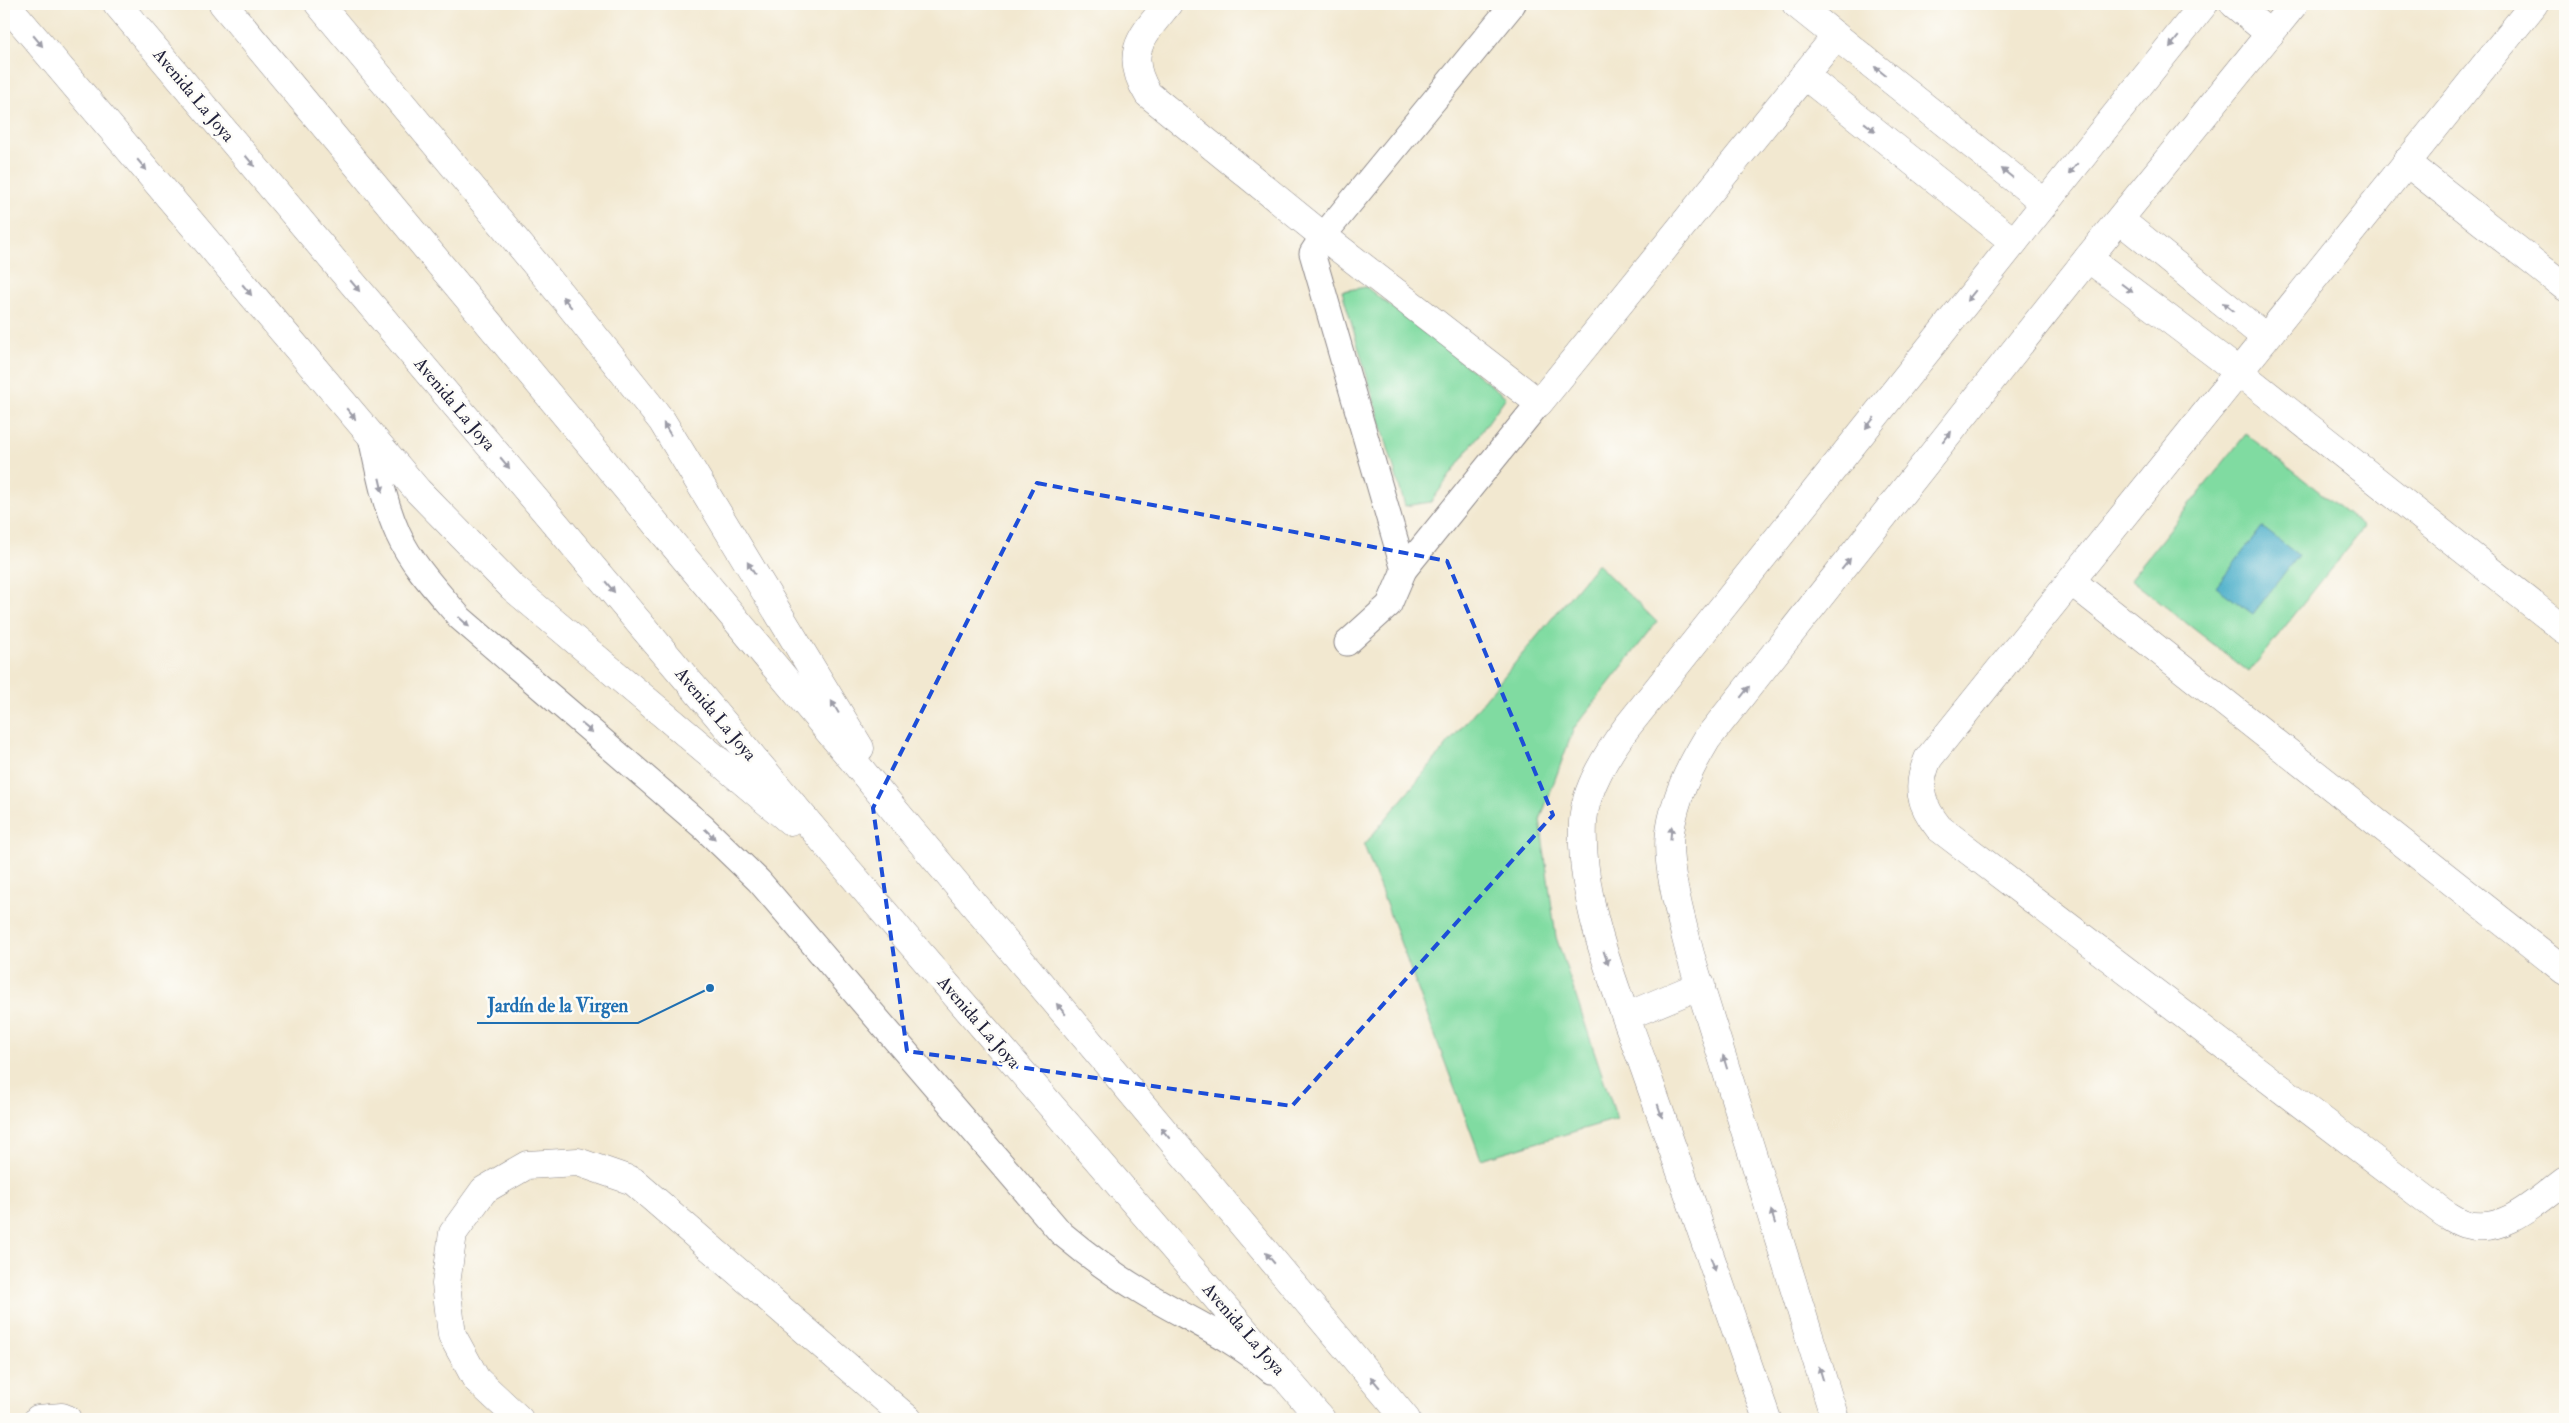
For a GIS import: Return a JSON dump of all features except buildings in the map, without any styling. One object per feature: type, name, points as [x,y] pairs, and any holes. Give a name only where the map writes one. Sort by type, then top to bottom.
[{"type":"street","points":[[6,4],[418,491],[512,587],[847,869]]},
{"type":"street","name":"Avenida La Joya","points":[[117,4],[847,869],[1314,1410]]},
{"type":"street","points":[[223,4],[906,824],[1406,1419]]},
{"type":"street","points":[[319,4],[568,303],[662,421],[906,824]]},
{"type":"street","points":[[1168,4],[1137,46],[1135,63],[1140,80],[1148,94],[1323,236],[1539,403],[1836,36]]},
{"type":"street","points":[[1796,4],[2045,203]]},
{"type":"street","points":[[1767,1419],[1601,943],[1584,859],[1583,820],[1592,788],[1605,758],[1627,727],[2204,4]]},
{"type":"street","points":[[2234,4],[2270,34]]},
{"type":"street","points":[[1835,1419],[1690,954],[1673,881],[1669,834],[1678,794],[1691,765],[1707,739],[2088,258],[2294,4]]},
{"type":"street","points":[[2534,4],[1928,759],[1922,773],[1920,794],[1928,814],[1939,828],[2444,1213],[2466,1225],[2487,1227],[2509,1220],[2565,1180]]},
{"type":"street","points":[[1804,75],[2014,242]]},
{"type":"street","points":[[2406,162],[2565,287]]},
{"type":"street","points":[[2120,220],[2266,337]]},
{"type":"street","points":[[2088,258],[2238,372],[2565,630]]},
{"type":"street","points":[[2071,582],[2565,971]]},
{"type":"street","points":[[1627,1016],[1701,985]]},
{"type":"street","points":[[519,1419],[476,1379],[452,1335],[446,1284],[453,1233],[484,1190],[518,1170],[527,1165],[578,1162],[633,1181],[908,1419]]},
{"type":"street","points":[[38,1419],[62,1417],[67,1419]]},
{"type":"lane","points":[[1404,570],[1312,253],[1323,236],[1513,4]]},
{"type":"lane","points":[[1347,643],[1389,604],[1404,570],[1539,403]]},
{"type":"lane","points":[[371,437],[382,491],[398,535],[428,580],[460,618],[703,827],[760,881],[1060,1234],[1095,1261],[1141,1292],[1218,1333],[1264,1364],[1314,1410]]},
{"type":"highlighted area","points":[[1037,483],[1447,561],[1553,815],[1292,1106],[907,1051],[873,808]]},
{"type":"green space","points":[[1366,287],[1506,397],[1431,502],[1405,506],[1342,291]]},
{"type":"green space","points":[[2246,434],[2364,527],[2249,672],[2130,579]]},
{"type":"green space","points":[[1597,564],[1657,622],[1574,728],[1540,820],[1556,937],[1617,1119],[1481,1159],[1364,845]]},
{"type":"water","points":[[2262,527],[2298,555],[2253,614],[2216,587]]},
{"type":"place","name":"Jardín de la Virgen","points":[[710,988]]}]
